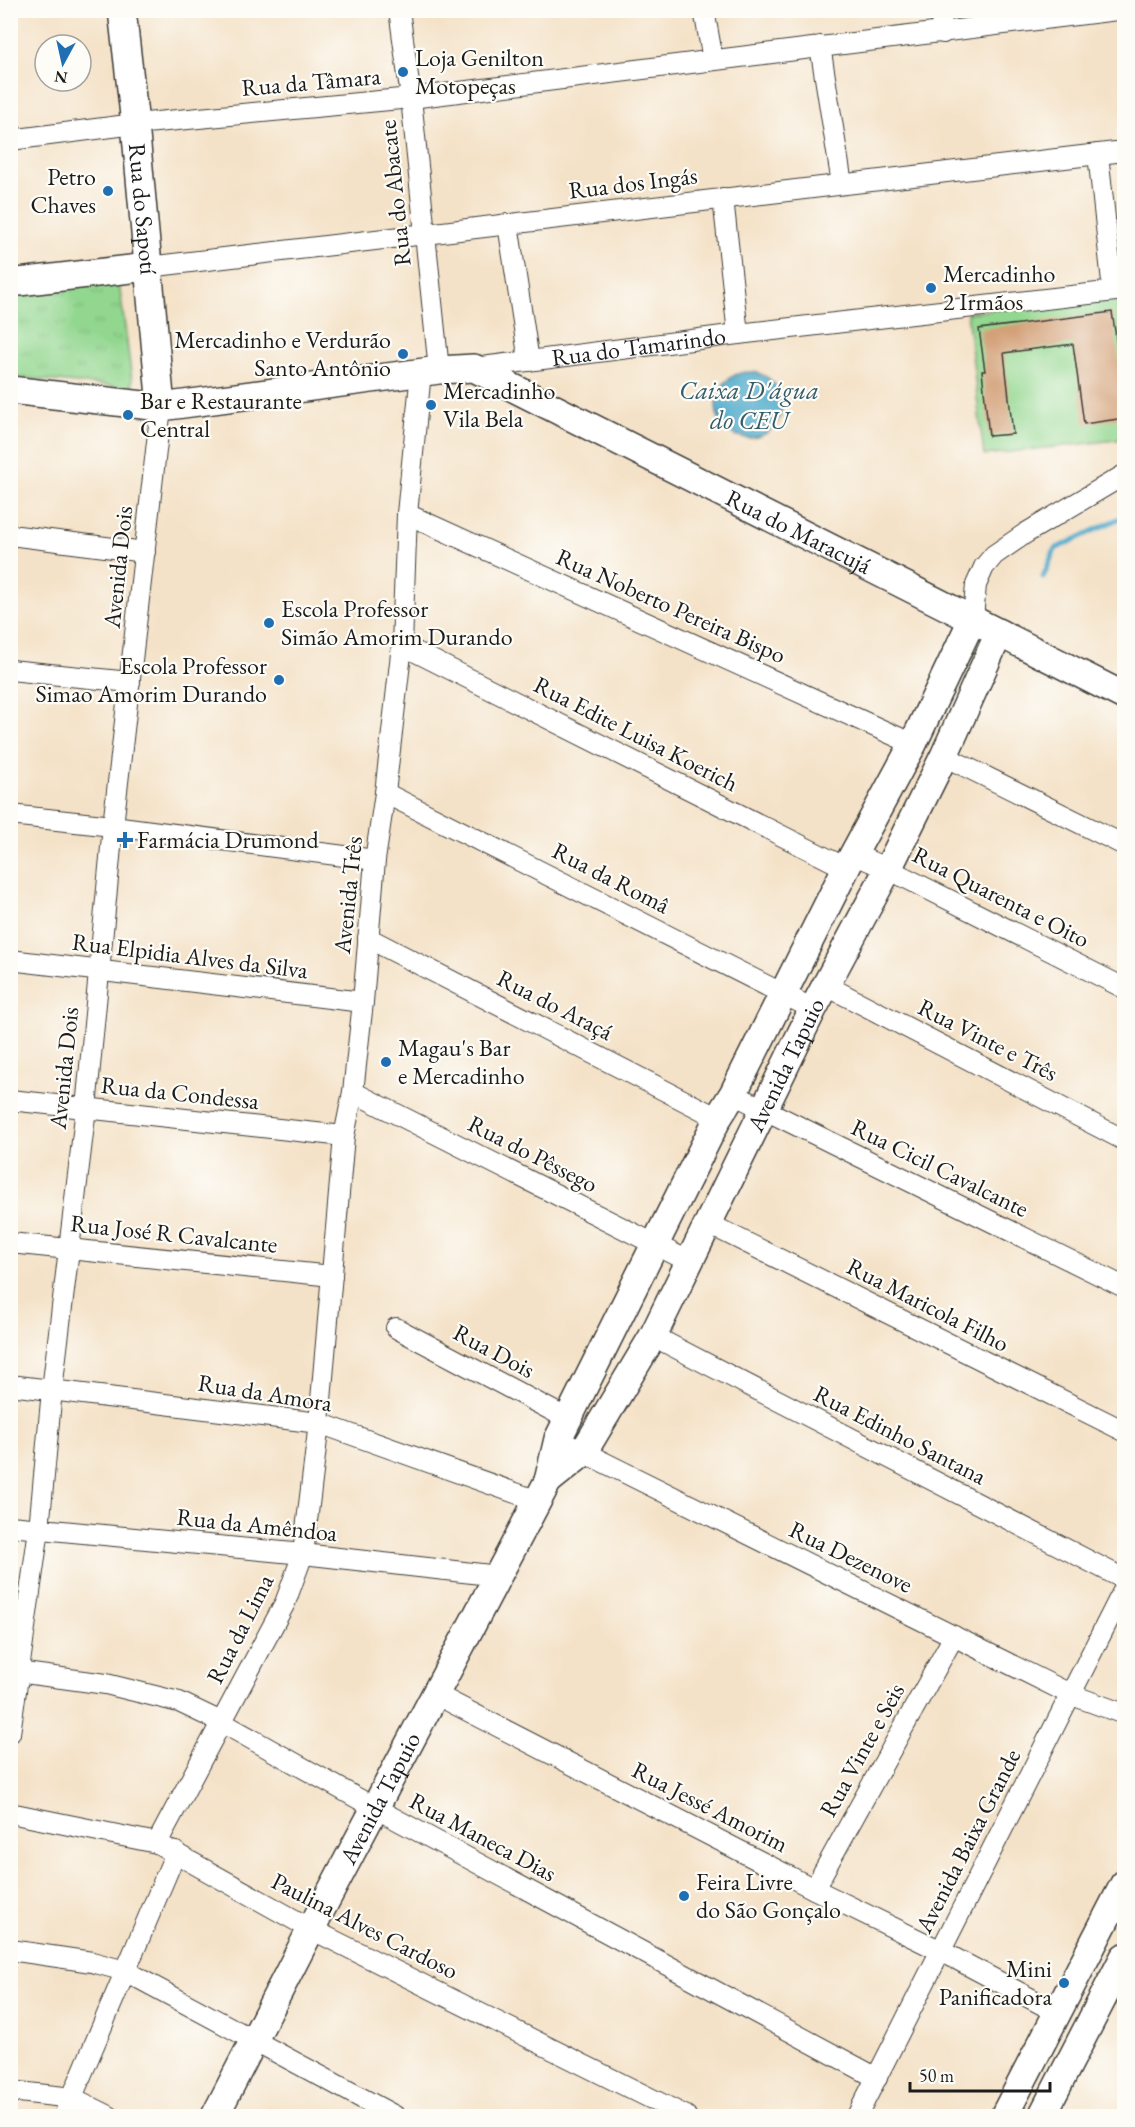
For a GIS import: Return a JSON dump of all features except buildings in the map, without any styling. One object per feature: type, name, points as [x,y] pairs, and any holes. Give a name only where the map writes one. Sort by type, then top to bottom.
[{"type":"street","name":"Rua do Sapotí","points":[[122,10],[161,407]]},
{"type":"street","name":"Rua do Abacate","points":[[399,10],[426,233],[430,371]]},
{"type":"street","points":[[705,10],[713,60]]},
{"type":"street","points":[[940,10],[943,33]]},
{"type":"street","name":"Rua da Tâmara","points":[[10,140],[135,124],[411,98],[1117,10]]},
{"type":"street","points":[[820,46],[842,184]]},
{"type":"street","name":"Rua dos Ingás","points":[[148,267],[1125,151]]},
{"type":"street","points":[[1098,154],[1119,291]]},
{"type":"street","points":[[723,198],[738,334]]},
{"type":"street","points":[[508,224],[529,361]]},
{"type":"street","points":[[10,283],[148,267]]},
{"type":"street","name":"Rua do Tamarindo","points":[[10,390],[161,407],[430,371],[474,368],[738,334],[1119,291]]},
{"type":"street","name":"Rua do Maracujá","points":[[474,368],[1125,696]]},
{"type":"street","name":"Avenida Três","points":[[319,1423],[344,1136],[353,1092],[375,860],[402,645],[407,514],[430,371]]},
{"type":"street","name":"Avenida Dois","points":[[10,1733],[14,1671],[39,1529],[52,1390],[86,1108],[113,826],[161,407]]},
{"type":"street","points":[[973,618],[976,585],[984,567],[994,555],[1016,539],[1125,475]]},
{"type":"street","name":"Rua Noberto Pereira Bispo","points":[[407,514],[913,744]]},
{"type":"street","points":[[10,535],[145,552]]},
{"type":"street","name":"Avenida Tapuio","points":[[215,2116],[311,1929],[543,1491],[563,1429],[849,861],[913,744],[973,618]]},
{"type":"street","name":"Avenida Tapuio","points":[[543,1491],[583,1453],[653,1336],[813,1009],[888,869],[944,756],[999,633]]},
{"type":"street","name":"Rua Edite Luisa Koerich","points":[[402,645],[849,861]]},
{"type":"street","points":[[10,670],[130,682]]},
{"type":"street","points":[[944,756],[1125,844]]},
{"type":"street","name":"Rua da Româ","points":[[385,793],[813,1009]]},
{"type":"street","points":[[10,815],[375,860]]},
{"type":"street","name":"Rua Quarenta e Oito","points":[[849,861],[888,869],[1125,988]]},
{"type":"street","name":"Rua do Araçá","points":[[368,938],[718,1118]]},
{"type":"street","name":"Rua Elpidia Alves da Silva","points":[[10,960],[363,1002]]},
{"type":"street","name":"Rua Vinte e Três","points":[[827,986],[1125,1140]]},
{"type":"street","name":"Rua do Pêssego","points":[[353,1092],[690,1262]]},
{"type":"street","name":"Rua Cicil Cavalcante","points":[[733,1094],[1125,1287]]},
{"type":"street","name":"Rua da Condessa","points":[[10,1100],[344,1136]]},
{"type":"street","name":"Rua Maricola Filho","points":[[709,1224],[1125,1431]]},
{"type":"street","name":"Rua José R Cavalcante","points":[[10,1243],[332,1276]]},
{"type":"street","name":"Rua Dois","points":[[396,1328],[563,1429]]},
{"type":"street","name":"Rua Edinho Santana","points":[[653,1336],[1125,1579]]},
{"type":"street","name":"Rua da Amora","points":[[10,1385],[319,1423],[543,1491]]},
{"type":"street","name":"Rua da Lima","points":[[158,1843],[285,1603],[303,1554],[319,1423]]},
{"type":"street","name":"Rua Dezenove","points":[[563,1429],[583,1453],[1072,1695],[1125,1714]]},
{"type":"street","name":"Rua da Amêndoa","points":[[10,1526],[303,1554],[499,1576]]},
{"type":"street","name":"Avenida Baixa Grande","points":[[857,2116],[1125,1588]]},
{"type":"street","name":"Rua Vinte e Seis","points":[[814,1889],[954,1636]]},
{"type":"street","name":"Rua Maneca Dias","points":[[14,1671],[134,1689],[179,1702],[221,1722],[375,1808],[877,2078]]},
{"type":"street","name":"Rua Jessé Amorim","points":[[435,1694],[814,1889],[941,1951],[1058,2013]]},
{"type":"street","name":"Paulina Alves Cardoso","points":[[10,1813],[158,1843],[311,1929],[686,2116]]},
{"type":"street","points":[[64,2116],[176,1852]]},
{"type":"street","points":[[1004,2116],[1125,1884]]},
{"type":"street","points":[[10,1950],[92,1962],[125,1971],[255,2040],[372,2111],[395,2116]]},
{"type":"street","points":[[1042,2116],[1125,1957]]},
{"type":"street","points":[[1078,1975],[1107,1991]]},
{"type":"street","points":[[10,2091],[73,2098],[109,2116]]},
{"type":"green space","points":[[118,275],[133,388],[11,377],[10,288]]},
{"type":"green space","points":[[1116,296],[1124,367],[1124,439],[984,455],[967,313]]},
{"type":"water","name":"Caixa D'água do CEU","points":[[749,372],[762,374],[777,387],[782,405],[780,418],[767,433],[749,438],[736,436],[721,423],[716,405],[718,392],[731,377]]},
{"type":"waterway","points":[[1043,577],[1055,549],[1124,516]]},
{"type":"place","name":"Loja Genilton Motopeças","points":[[403,72]]},
{"type":"place","name":"Petro Chaves","points":[[108,191]]},
{"type":"place","name":"Mercadinho 2 Irmãos","points":[[931,288]]},
{"type":"place","name":"Mercadinho e Verdurão Santo Antônio","points":[[403,354]]},
{"type":"place","name":"Mercadinho Vila Bela","points":[[431,405]]},
{"type":"place","name":"Bar e Restaurante Central","points":[[128,415]]},
{"type":"place","name":"Escola Professor Simão Amorim Durando","points":[[269,623]]},
{"type":"place","name":"Escola Professor Simao Amorim Durando","points":[[279,680]]},
{"type":"place","name":"Farmácia Drumond","points":[[125,840]]},
{"type":"place","name":"Magau's Bar e Mercadinho","points":[[386,1062]]},
{"type":"place","name":"Feira Livre do São Gonçalo","points":[[684,1896]]},
{"type":"place","name":"Mini Panificadora","points":[[1064,1983]]}]
